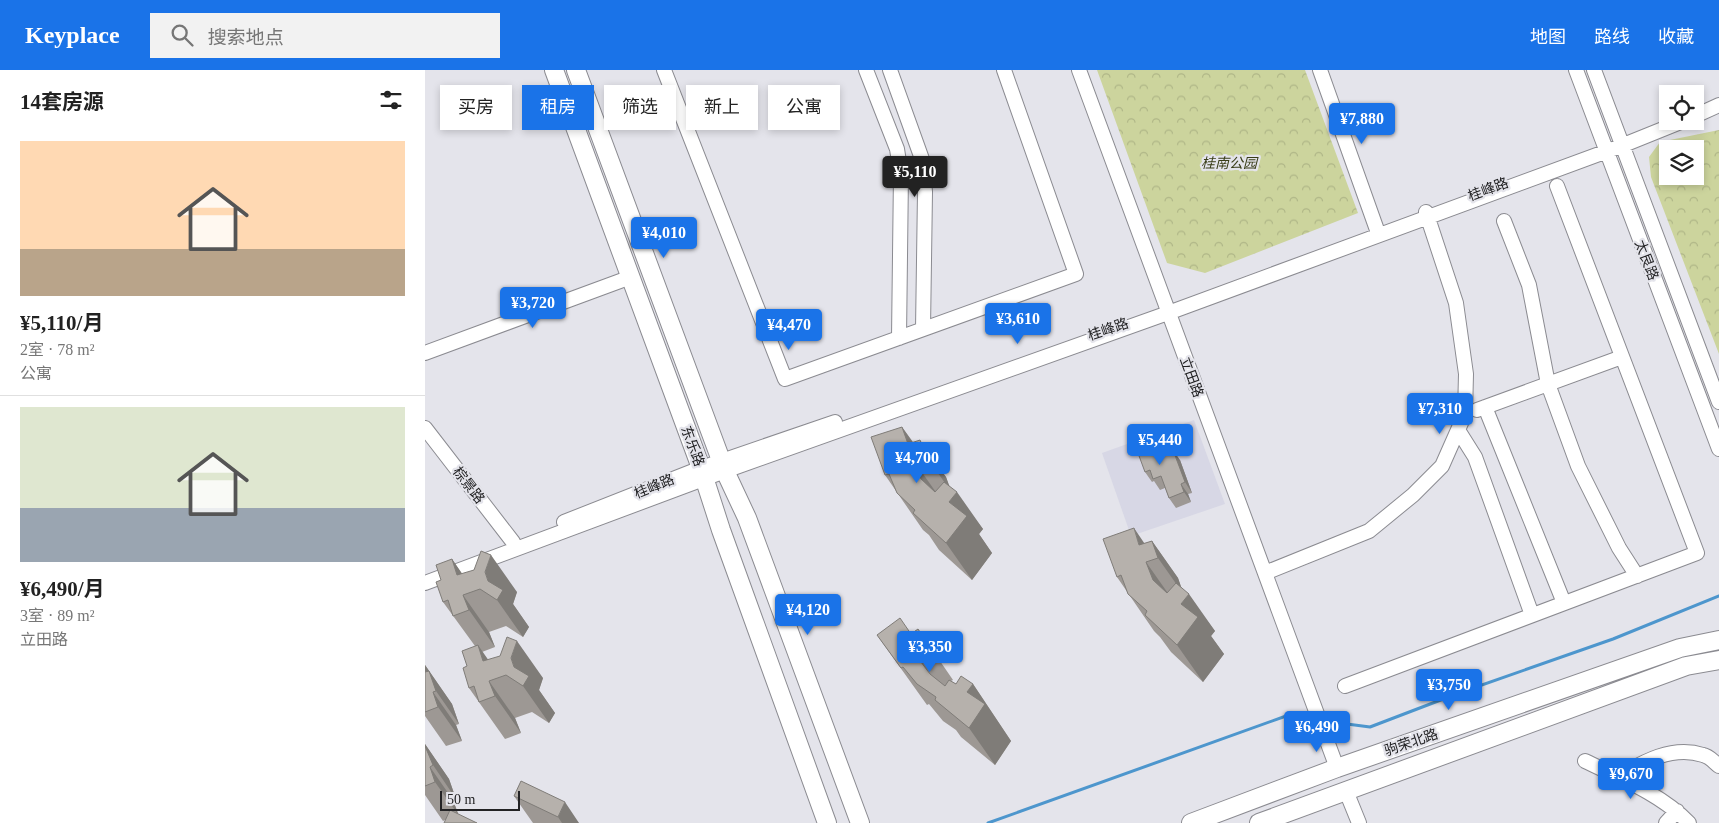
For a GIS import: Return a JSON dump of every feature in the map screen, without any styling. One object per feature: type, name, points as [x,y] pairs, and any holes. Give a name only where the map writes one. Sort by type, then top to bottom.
[{"type":"main road","name":"东乐路","points":[[554,70],[703,474],[721,530],[824,818]]},
{"type":"main road","name":"东乐路","points":[[576,70],[723,466],[747,518],[860,823]]},
{"type":"main road","name":"驹荣北路","points":[[1191,823],[1337,768],[1680,648],[1719,640]]},
{"type":"main road","points":[[1259,823],[1686,666],[1717,661]]},
{"type":"street","points":[[664,70],[785,379],[1076,274],[1004,70]]},
{"type":"street","points":[[866,70],[897,149],[901,174],[899,338]]},
{"type":"street","points":[[890,70],[922,159],[925,192],[923,329]]},
{"type":"street","name":"立田路","points":[[1079,70],[1337,768]]},
{"type":"street","points":[[1320,70],[1377,230]]},
{"type":"street","name":"太艮路","points":[[1576,70],[1719,449]]},
{"type":"street","name":"太艮路","points":[[1594,70],[1620,144],[1719,402]]},
{"type":"street","points":[[1704,110],[1719,103]]},
{"type":"street","points":[[1620,144],[1659,128]]},
{"type":"street","points":[[1620,144],[1659,130]]},
{"type":"street","name":"桂峰路","points":[[425,574],[723,466],[1168,311],[1377,230],[1427,214],[1620,144]]},
{"type":"street","points":[[1345,686],[1697,554],[1557,186]]},
{"type":"street","points":[[1168,311],[1427,214],[1456,303],[1466,374],[1465,414],[1442,466],[1413,495],[1369,531],[1265,573]]},
{"type":"street","points":[[1504,220],[1529,285],[1548,384],[1578,466],[1619,548],[1637,576]]},
{"type":"street","points":[[425,354],[631,277]]},
{"type":"street","points":[[1465,414],[1622,357]]},
{"type":"street","points":[[1485,407],[1564,603]]},
{"type":"street","name":"棕景路","points":[[425,428],[513,542]]},
{"type":"street","points":[[1458,430],[1475,456],[1532,615]]},
{"type":"street","points":[[425,583],[703,474]]},
{"type":"street","points":[[1617,777],[1650,759],[1684,751],[1705,755],[1719,766]]},
{"type":"street","points":[[1585,761],[1639,788],[1677,810],[1689,823]]},
{"type":"street","points":[[1346,790],[1359,823]]},
{"type":"street","points":[[1666,823],[1677,810]]},
{"type":"shaded area","points":[[1194,420],[1225,504],[1131,536],[1102,453]]},
{"type":"green space","name":"桂南公园","points":[[1097,70],[1305,70],[1358,213],[1205,273],[1167,263]]},
{"type":"green space","points":[[1719,130],[1719,354],[1651,177],[1649,157],[1659,143],[1659,185],[1704,185],[1704,140],[1670,140]]},
{"type":"building","points":[[902,427],[908,444],[920,440],[926,456],[914,461],[921,479],[935,492],[944,482],[957,492],[949,502],[967,516],[946,543],[913,513],[915,510],[897,493],[889,474],[885,475],[871,437]]},
{"type":"building","points":[[1146,433],[1155,457],[1173,450],[1185,482],[1181,484],[1184,492],[1169,498],[1161,476],[1153,479],[1150,470],[1145,472],[1132,437]]},
{"type":"building","points":[[1134,528],[1139,545],[1152,541],[1158,558],[1146,562],[1153,580],[1167,593],[1176,583],[1189,594],[1181,604],[1198,617],[1177,645],[1145,615],[1147,611],[1128,594],[1121,575],[1117,577],[1103,539]]},
{"type":"building","points":[[481,551],[491,555],[485,572],[488,581],[503,590],[497,600],[480,589],[463,595],[469,610],[453,616],[448,600],[443,602],[436,582],[441,580],[436,565],[452,559],[457,575],[474,570]]},
{"type":"building","points":[[900,618],[911,634],[918,629],[927,643],[918,649],[922,655],[918,658],[930,674],[945,686],[949,680],[956,684],[961,676],[973,684],[967,692],[985,704],[969,728],[935,700],[936,697],[917,684],[903,667],[901,668],[877,635]]},
{"type":"building","points":[[507,637],[517,641],[511,658],[514,667],[529,676],[523,686],[506,675],[489,681],[495,696],[479,702],[474,686],[469,688],[463,668],[467,666],[462,651],[478,645],[483,661],[500,656]]},
{"type":"building","points":[[429,671],[436,691],[433,692],[438,707],[425,712],[425,672]]},
{"type":"building","points":[[425,746],[433,765],[430,767],[435,782],[425,786]]},
{"type":"building","points":[[521,781],[565,802],[558,817],[514,796]]},
{"type":"building","points":[[450,810],[477,823],[444,823]]},
{"type":"waterway","points":[[1324,721],[1370,727],[1459,693],[1613,639],[1719,596]]},
{"type":"waterway","points":[[988,823],[1286,716],[1315,720]]}]
